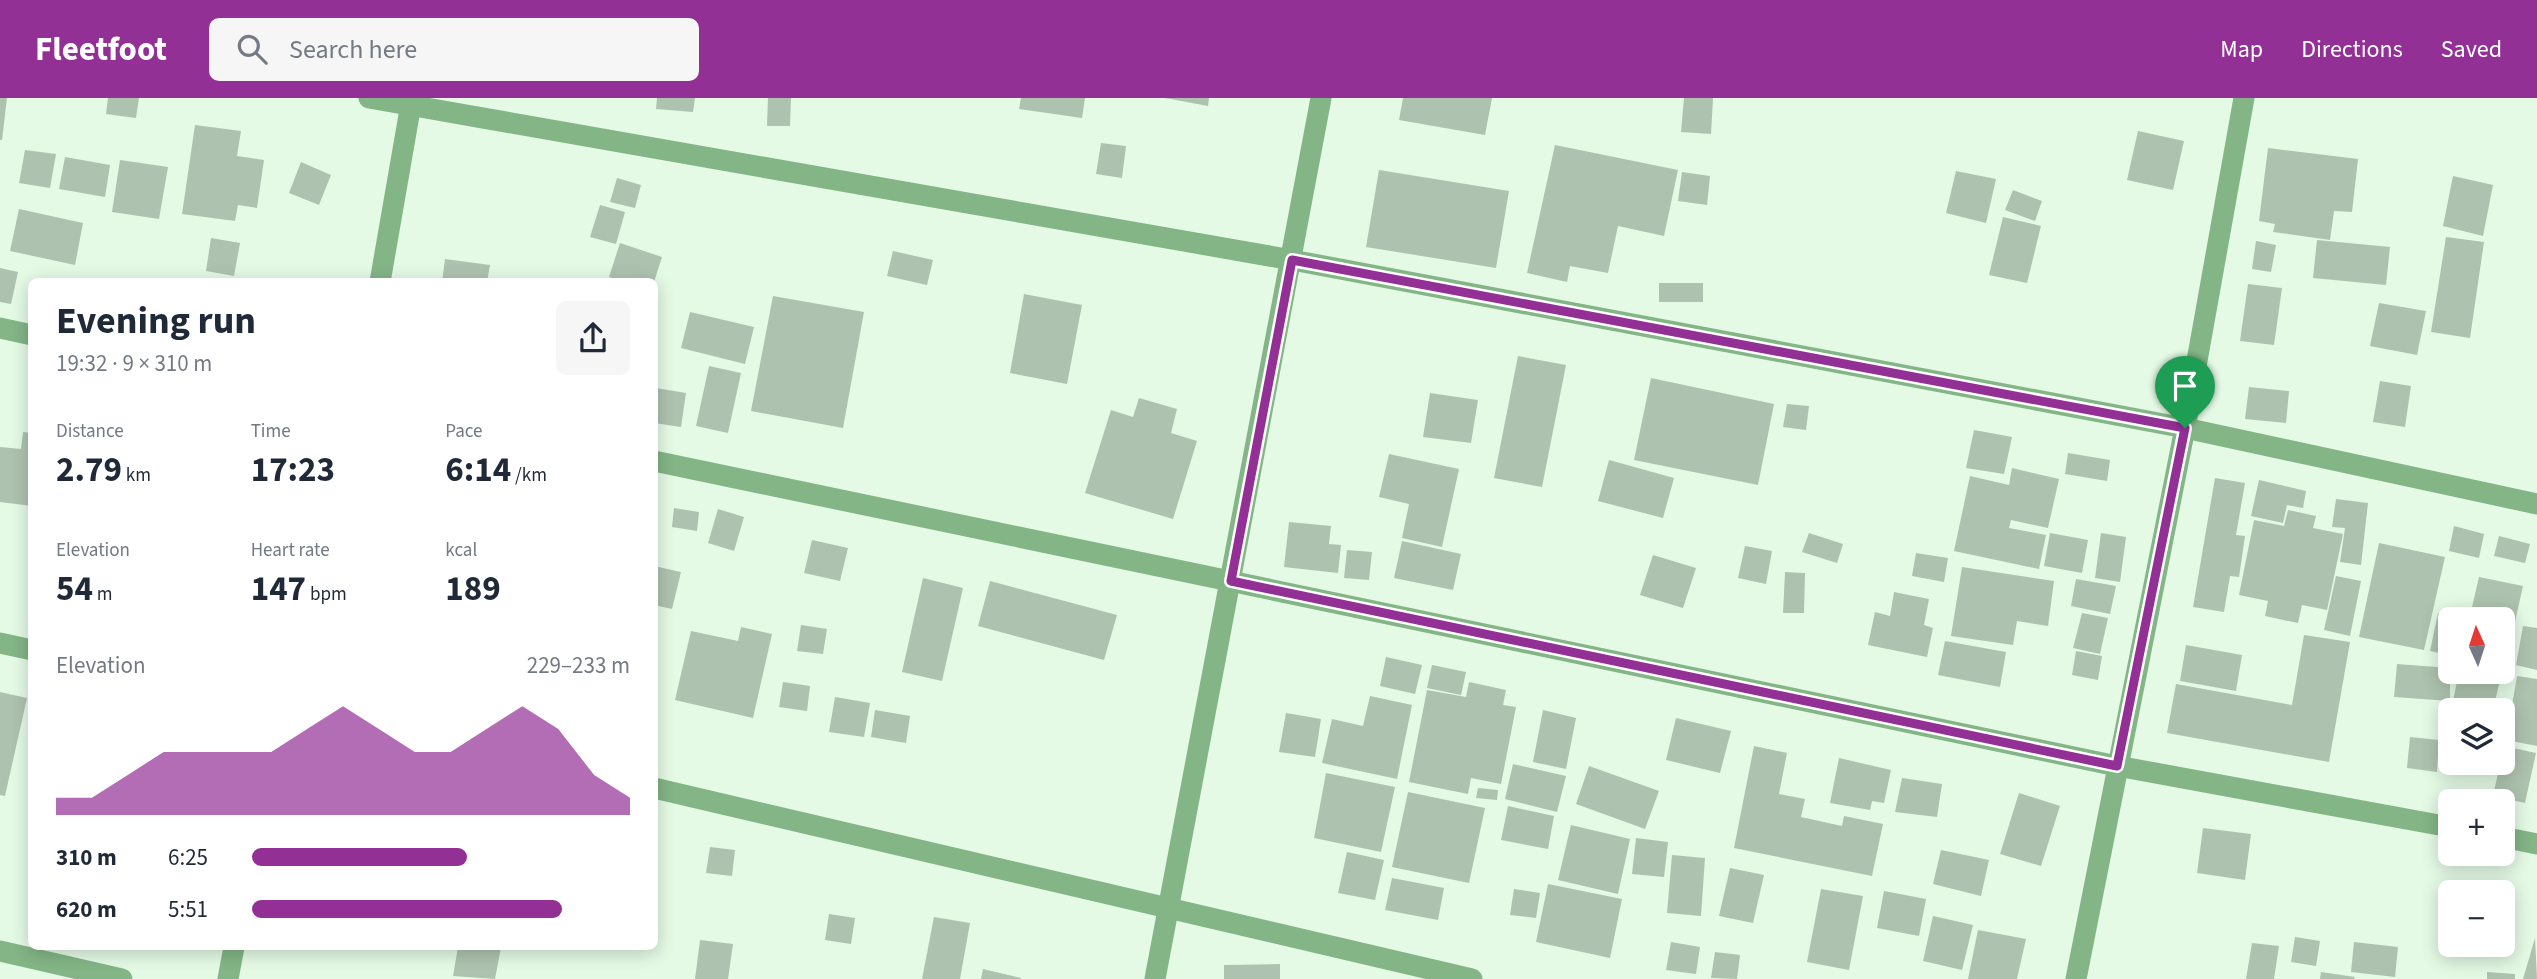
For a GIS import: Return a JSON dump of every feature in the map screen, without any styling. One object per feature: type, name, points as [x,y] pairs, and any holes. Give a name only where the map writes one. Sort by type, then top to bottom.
[{"type":"street","points":[[369,98],[411,101],[1292,260],[2185,428],[2537,504]]},
{"type":"street","points":[[1154,979],[1321,98]]},
{"type":"street","points":[[2076,979],[2185,428],[2244,98]]},
{"type":"street","points":[[381,278],[411,101]]},
{"type":"street","points":[[0,328],[28,334]]},
{"type":"street","points":[[658,462],[2117,766],[2438,825]]},
{"type":"street","points":[[0,643],[28,649]]},
{"type":"street","points":[[658,789],[1472,979]]},
{"type":"street","points":[[2515,840],[2537,844]]},
{"type":"street","points":[[228,979],[233,950]]},
{"type":"street","points":[[0,951],[122,979]]},
{"type":"building","points":[[0,98],[7,98],[2,140],[0,140]]},
{"type":"building","points":[[108,98],[139,98],[136,118],[106,114]]},
{"type":"building","points":[[657,98],[695,98],[693,112],[656,109]]},
{"type":"building","points":[[768,98],[791,98],[790,126],[767,126]]},
{"type":"building","points":[[1021,98],[1085,98],[1082,118],[1019,109]]},
{"type":"building","points":[[1165,98],[1209,98],[1208,106]]},
{"type":"building","points":[[1403,98],[1492,98],[1485,135],[1399,120]]},
{"type":"building","points":[[1684,98],[1713,98],[1711,134],[1681,132]]},
{"type":"building","points":[[195,125],[241,131],[237,156],[264,160],[257,208],[238,205],[235,221],[182,214]]},
{"type":"building","points":[[2138,131],[2184,141],[2173,190],[2127,180]]},
{"type":"building","points":[[1101,143],[1126,146],[1122,178],[1096,174]]},
{"type":"building","points":[[1555,145],[1678,170],[1664,236],[1618,226],[1608,273],[1570,266],[1567,282],[1527,273]]},
{"type":"building","points":[[2268,148],[2358,159],[2352,212],[2334,211],[2330,240],[2273,232],[2275,224],[2259,221]]},
{"type":"building","points":[[25,150],[56,154],[50,188],[19,183]]},
{"type":"building","points":[[65,157],[110,165],[105,197],[59,189]]},
{"type":"building","points":[[120,160],[168,167],[159,219],[112,212]]},
{"type":"building","points":[[301,162],[331,175],[319,205],[289,193]]},
{"type":"building","points":[[1379,170],[1509,191],[1496,268],[1366,247]]},
{"type":"building","points":[[1956,171],[1996,179],[1986,223],[1946,213]]},
{"type":"building","points":[[1682,172],[1710,176],[1707,205],[1678,201]]},
{"type":"building","points":[[2453,176],[2493,185],[2483,236],[2443,226]]},
{"type":"building","points":[[617,178],[641,185],[635,208],[610,202]]},
{"type":"building","points":[[2013,190],[2042,201],[2035,221],[2005,210]]},
{"type":"building","points":[[600,205],[625,212],[616,244],[590,237]]},
{"type":"building","points":[[19,209],[83,223],[75,265],[10,251]]},
{"type":"building","points":[[2003,217],[2041,226],[2027,283],[1989,275]]},
{"type":"building","points":[[2446,237],[2484,242],[2470,338],[2431,332]]},
{"type":"building","points":[[211,238],[240,243],[234,276],[206,271]]},
{"type":"building","points":[[2317,240],[2390,247],[2386,285],[2313,278]]},
{"type":"building","points":[[2256,241],[2276,245],[2271,272],[2252,269]]},
{"type":"building","points":[[620,243],[662,257],[655,278],[609,277]]},
{"type":"building","points":[[893,251],[933,260],[927,285],[887,276]]},
{"type":"building","points":[[445,259],[490,265],[488,278],[443,278]]},
{"type":"building","points":[[0,268],[18,272],[11,304],[0,302]]},
{"type":"building","points":[[1659,283],[1703,283],[1703,302],[1659,302]]},
{"type":"building","points":[[2248,284],[2282,288],[2274,345],[2240,341]]},
{"type":"building","points":[[1024,294],[1082,305],[1067,384],[1010,373]]},
{"type":"building","points":[[773,296],[864,312],[843,428],[751,411]]},
{"type":"building","points":[[2379,303],[2426,311],[2417,355],[2370,346]]},
{"type":"building","points":[[690,312],[754,327],[745,364],[681,348]]},
{"type":"building","points":[[1518,356],[1566,365],[1542,487],[1494,478]]},
{"type":"building","points":[[709,366],[741,373],[728,433],[696,426]]},
{"type":"building","points":[[1651,378],[1774,404],[1758,485],[1634,460]]},
{"type":"building","points":[[2380,381],[2411,386],[2405,427],[2373,422]]},
{"type":"building","points":[[2249,387],[2289,391],[2286,423],[2245,419]]},
{"type":"building","points":[[658,388],[686,393],[681,427],[658,424]]},
{"type":"building","points":[[1430,393],[1478,400],[1471,443],[1423,437]]},
{"type":"building","points":[[1139,398],[1177,409],[1171,433],[1197,441],[1173,519],[1085,493],[1111,410],[1133,417]]},
{"type":"building","points":[[1787,404],[1809,406],[1806,430],[1783,427]]},
{"type":"building","points":[[1974,430],[2012,437],[2004,474],[1966,468]]},
{"type":"building","points":[[23,432],[28,433],[28,506],[0,502],[0,447],[21,449]]},
{"type":"building","points":[[2068,453],[2110,460],[2107,481],[2065,474]]},
{"type":"building","points":[[1389,454],[1459,469],[1442,547],[1402,538],[1409,504],[1379,497]]},
{"type":"building","points":[[1609,460],[1674,478],[1663,518],[1598,501]]},
{"type":"building","points":[[2012,468],[2059,479],[2048,528],[2011,520],[2009,528],[2046,535],[2039,569],[1954,551],[1970,476],[2009,485]]},
{"type":"building","points":[[2215,478],[2245,483],[2236,535],[2245,536],[2239,577],[2230,576],[2224,612],[2193,607]]},
{"type":"building","points":[[2259,480],[2306,491],[2303,508],[2287,505],[2283,523],[2251,516]]},
{"type":"building","points":[[2336,499],[2368,503],[2361,565],[2340,562],[2345,528],[2332,527]]},
{"type":"building","points":[[674,508],[699,512],[697,531],[672,527]]},
{"type":"building","points":[[718,509],[744,517],[734,551],[708,543]]},
{"type":"building","points":[[2288,510],[2316,516],[2313,528],[2343,534],[2327,610],[2302,605],[2298,623],[2265,616],[2268,601],[2239,595],[2254,520],[2284,526]]},
{"type":"building","points":[[1289,522],[1331,526],[1329,544],[1341,545],[1338,573],[1284,567]]},
{"type":"building","points":[[2454,526],[2484,534],[2479,558],[2449,551]]},
{"type":"building","points":[[1809,533],[1843,544],[1837,563],[1802,552]]},
{"type":"building","points":[[2050,533],[2088,540],[2082,573],[2044,566]]},
{"type":"building","points":[[2101,533],[2126,537],[2120,582],[2095,578]]},
{"type":"building","points":[[2499,536],[2530,544],[2525,563],[2494,556]]},
{"type":"building","points":[[812,540],[848,548],[840,581],[804,573]]},
{"type":"building","points":[[1402,541],[1461,554],[1453,590],[1394,578]]},
{"type":"building","points":[[2379,543],[2445,557],[2424,650],[2359,637]]},
{"type":"building","points":[[1745,546],[1772,551],[1766,584],[1738,578]]},
{"type":"building","points":[[1347,550],[1372,552],[1369,580],[1344,578]]},
{"type":"building","points":[[1916,553],[1948,558],[1944,582],[1912,576]]},
{"type":"building","points":[[1653,555],[1696,568],[1683,608],[1640,595]]},
{"type":"building","points":[[658,567],[681,572],[672,609],[658,606]]},
{"type":"building","points":[[1962,567],[2054,581],[2048,626],[2017,621],[2013,645],[1951,636]]},
{"type":"building","points":[[1785,572],[1805,573],[1804,613],[1783,613]]},
{"type":"building","points":[[2336,576],[2361,581],[2350,636],[2324,630]]},
{"type":"building","points":[[2479,577],[2523,586],[2515,622],[2515,607],[2472,607]]},
{"type":"building","points":[[923,578],[963,588],[942,681],[902,672]]},
{"type":"building","points":[[2076,579],[2116,586],[2110,614],[2071,606]]},
{"type":"building","points":[[990,581],[1117,615],[1104,660],[978,626]]},
{"type":"building","points":[[1894,592],[1929,599],[1924,625],[1933,628],[1927,657],[1868,645],[1875,612],[1890,616]]},
{"type":"building","points":[[2082,613],[2108,618],[2100,654],[2073,648]]},
{"type":"building","points":[[2438,613],[2438,653],[2430,651]]},
{"type":"building","points":[[801,625],[827,629],[823,654],[797,651]]},
{"type":"building","points":[[2523,626],[2537,628],[2537,670],[2516,665]]},
{"type":"building","points":[[741,627],[772,634],[753,718],[675,700],[691,631],[738,641]]},
{"type":"building","points":[[2304,635],[2350,642],[2329,762],[2167,733],[2176,684],[2292,705]]},
{"type":"building","points":[[1945,641],[2006,652],[2000,687],[1938,675]]},
{"type":"building","points":[[2186,645],[2242,655],[2236,691],[2180,681]]},
{"type":"building","points":[[2076,651],[2102,656],[2098,680],[2072,675]]},
{"type":"building","points":[[1386,657],[1422,665],[1415,694],[1380,686]]},
{"type":"building","points":[[2397,664],[2438,667],[2438,684],[2450,684],[2450,698],[2438,698],[2438,700],[2394,697]]},
{"type":"building","points":[[1432,665],[1466,672],[1461,695],[1427,688]]},
{"type":"building","points":[[2517,676],[2537,679],[2537,746],[2515,742],[2513,698]]},
{"type":"building","points":[[783,682],[810,686],[807,711],[779,707]]},
{"type":"building","points":[[1469,682],[1506,690],[1503,705],[1516,707],[1501,784],[1471,778],[1468,794],[1409,782],[1427,690],[1466,697]]},
{"type":"building","points":[[2456,684],[2499,684],[2496,698],[2454,698]]},
{"type":"building","points":[[0,692],[27,698],[5,796],[0,795]]},
{"type":"building","points":[[1370,696],[1412,705],[1397,779],[1322,763],[1332,719],[1363,726]]},
{"type":"building","points":[[835,697],[870,703],[864,737],[829,732]]},
{"type":"building","points":[[875,710],[910,716],[906,743],[871,737]]},
{"type":"building","points":[[1543,710],[1576,718],[1566,769],[1533,762]]},
{"type":"building","points":[[1286,713],[1321,719],[1315,757],[1279,752]]},
{"type":"building","points":[[1676,718],[1731,731],[1720,773],[1666,760]]},
{"type":"building","points":[[2410,737],[2438,740],[2437,772],[2407,768]]},
{"type":"building","points":[[1754,746],[1787,753],[1779,794],[1805,799],[1801,817],[1842,826],[1844,816],[1883,824],[1872,876],[1734,848]]},
{"type":"building","points":[[2515,748],[2536,753],[2525,803],[2515,801],[2515,789],[2495,789],[2498,775],[2515,775]]},
{"type":"building","points":[[1839,758],[1891,770],[1884,803],[1872,801],[1870,810],[1830,803]]},
{"type":"building","points":[[1513,764],[1566,776],[1557,812],[1505,799]]},
{"type":"building","points":[[1589,766],[1659,791],[1645,829],[1576,804]]},
{"type":"building","points":[[1326,773],[1395,787],[1381,852],[1314,838]]},
{"type":"building","points":[[1902,778],[1942,784],[1937,817],[1895,812]]},
{"type":"building","points":[[1478,788],[1498,790],[1497,800],[1476,798]]},
{"type":"building","points":[[1408,792],[1485,808],[1469,883],[1392,867]]},
{"type":"building","points":[[2019,793],[2060,806],[2041,866],[2000,854]]},
{"type":"building","points":[[1508,806],[1554,816],[1548,849],[1501,840]]},
{"type":"building","points":[[1571,825],[1630,839],[1618,894],[1558,880]]},
{"type":"building","points":[[2203,828],[2251,834],[2245,880],[2197,873]]},
{"type":"building","points":[[1636,838],[1668,842],[1664,877],[1632,874]]},
{"type":"building","points":[[710,847],[735,850],[732,876],[706,873]]},
{"type":"building","points":[[1941,850],[1989,860],[1981,896],[1933,884]]},
{"type":"building","points":[[1347,852],[1384,860],[1375,900],[1338,893]]},
{"type":"building","points":[[1672,855],[1705,858],[1701,916],[1667,913]]},
{"type":"building","points":[[1730,868],[1764,875],[1753,923],[1719,916]]},
{"type":"building","points":[[1392,878],[1444,888],[1438,920],[1385,910]]},
{"type":"building","points":[[1548,884],[1622,899],[1610,958],[1536,942]]},
{"type":"building","points":[[1514,889],[1540,893],[1536,918],[1510,915]]},
{"type":"building","points":[[1821,889],[1863,896],[1849,970],[1807,962]]},
{"type":"building","points":[[1884,891],[1926,899],[1919,936],[1877,928]]},
{"type":"building","points":[[829,914],[855,918],[851,944],[825,940]]},
{"type":"building","points":[[1933,916],[1973,925],[1962,970],[1923,961]]},
{"type":"building","points":[[934,917],[970,923],[960,979],[922,979]]},
{"type":"building","points":[[1978,930],[2026,939],[2017,979],[1968,979]]},
{"type":"building","points":[[2295,937],[2320,941],[2316,966],[2291,962]]},
{"type":"building","points":[[2535,938],[2537,979],[2523,979]]},
{"type":"building","points":[[700,940],[733,944],[728,979],[695,979]]},
{"type":"building","points":[[1671,942],[1700,947],[1696,974],[1666,970]]},
{"type":"building","points":[[2354,942],[2398,947],[2395,977],[2351,972]]},
{"type":"building","points":[[2252,943],[2279,946],[2274,979],[2246,979]]},
{"type":"building","points":[[457,950],[500,950],[495,979],[453,976]]},
{"type":"building","points":[[1715,952],[1740,955],[1737,979],[1711,978]]},
{"type":"building","points":[[1280,964],[1280,979],[1224,979],[1224,965]]},
{"type":"building","points":[[983,969],[1021,978],[1021,979],[981,979]]},
{"type":"building","points":[[2321,972],[2355,977],[2320,979]]},
{"type":"building","points":[[2487,972],[2515,974],[2515,979],[2487,979]]},
{"type":"route","points":[[1292,260],[2185,428],[2117,766],[1231,581],[1292,260]]}]
